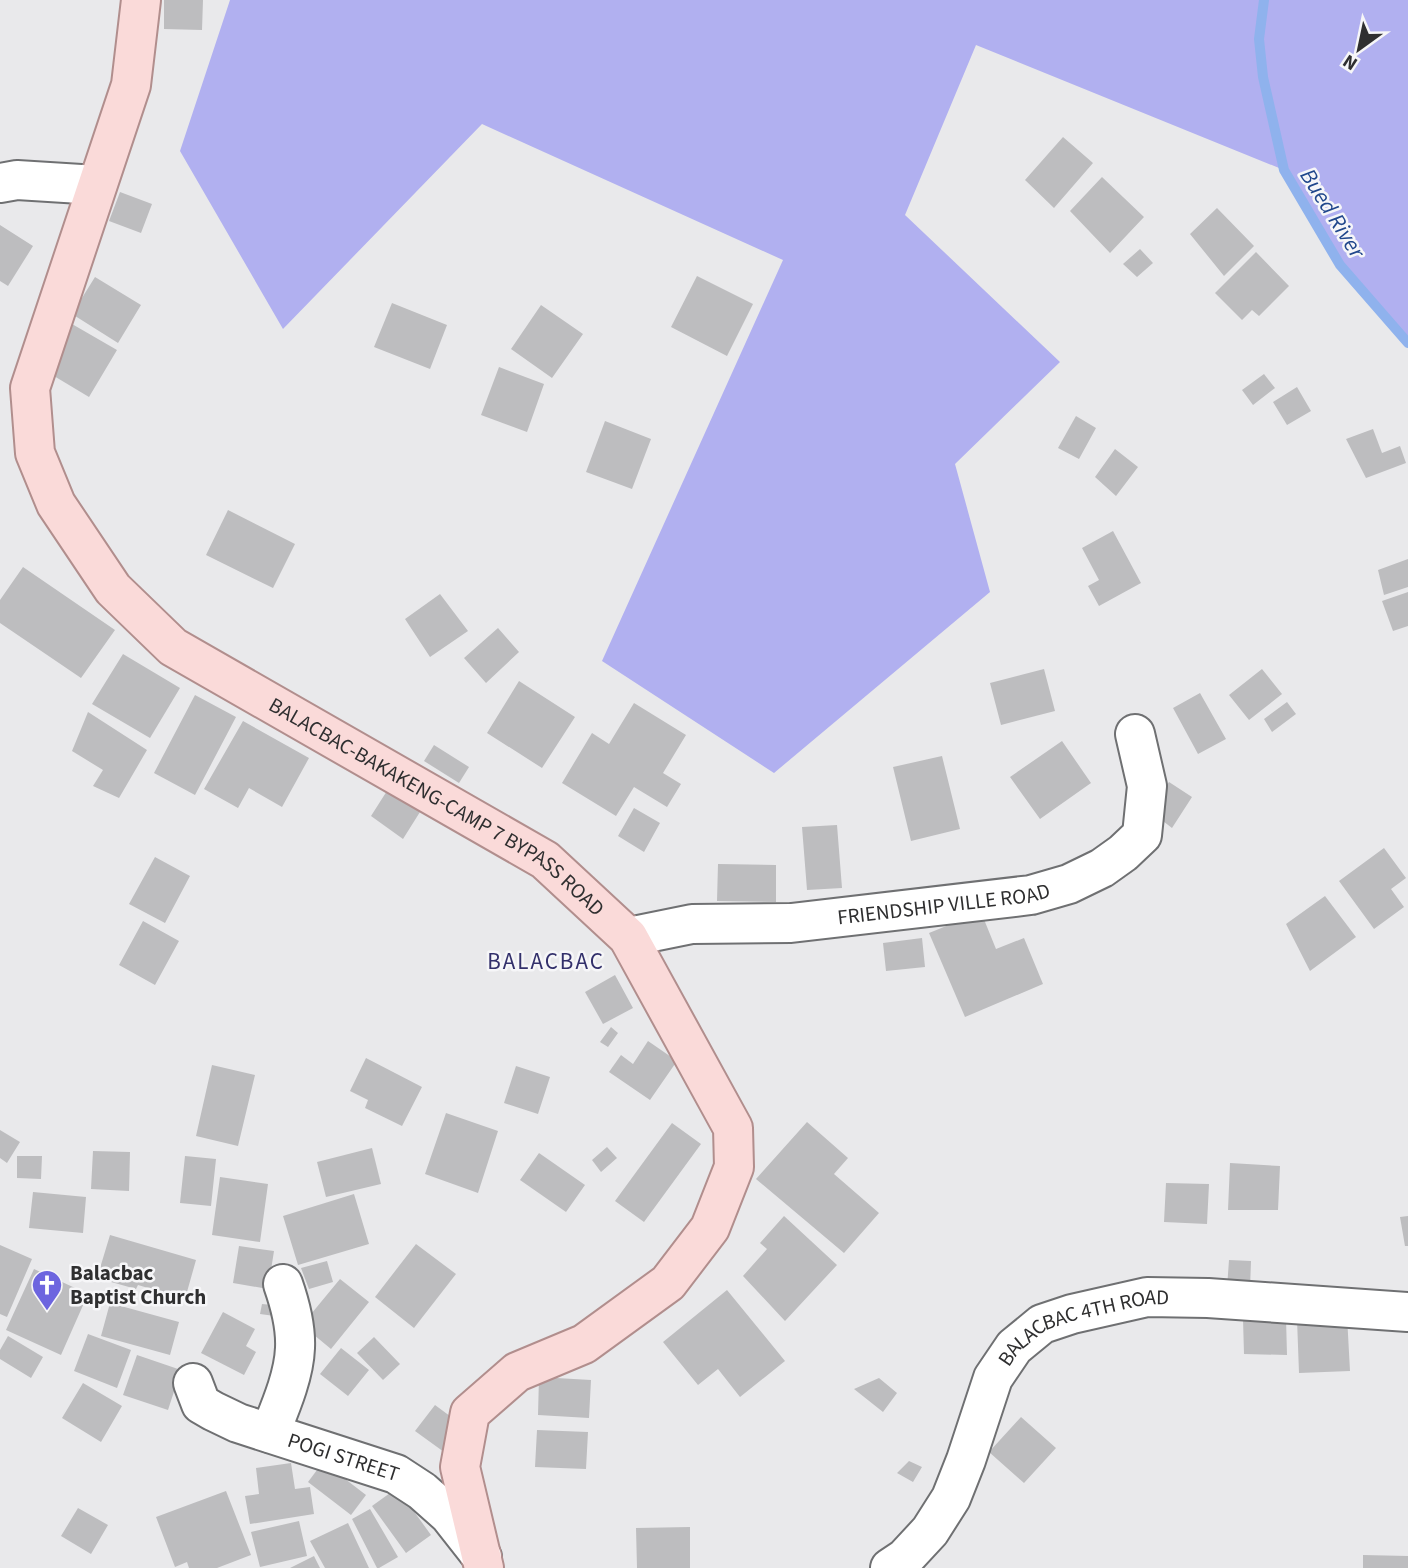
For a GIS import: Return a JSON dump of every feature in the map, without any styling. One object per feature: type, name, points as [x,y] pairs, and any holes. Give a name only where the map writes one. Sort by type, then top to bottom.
[{"type":"main road","name":"BALACBAC-BAKAKENG-CAMP 7 BYPASS ROAD","points":[[141,0],[131,85],[30,388],[35,453],[56,505],[113,589],[173,647],[545,860],[628,937],[733,1128],[734,1167],[710,1227],[668,1283],[584,1344],[517,1372],[470,1413],[460,1467],[483,1563]]},
{"type":"street","points":[[0,183],[17,180],[97,186]]},
{"type":"street","name":"FRIENDSHIP VILLE ROAD","points":[[628,937],[692,924],[790,923],[1031,895],[1069,884],[1102,868],[1142,835],[1147,786],[1135,734]]},
{"type":"street","points":[[270,1433],[285,1394],[295,1350],[289,1301],[283,1283]]},
{"type":"street","name":"BALACBAC 4TH ROAD","points":[[890,1568],[905,1558],[930,1531],[951,1498],[993,1378],[1014,1347],[1042,1324],[1072,1314],[1147,1297],[1208,1298],[1408,1312]]},
{"type":"street","name":"POGI STREET","points":[[193,1384],[201,1404],[238,1423],[396,1474],[449,1514],[483,1563]]},
{"type":"shaded area","points":[[230,0],[1408,0],[1408,343],[1340,265],[1284,170],[976,45],[905,215],[1060,362],[955,464],[990,592],[774,773],[602,661],[783,260],[482,124],[283,329],[180,151]]},
{"type":"building","points":[[164,0],[203,0],[202,30],[164,29]]},
{"type":"building","points":[[1063,137],[1093,163],[1054,208],[1025,180]]},
{"type":"building","points":[[1102,177],[1144,217],[1110,253],[1070,211]]},
{"type":"building","points":[[120,192],[152,204],[141,233],[109,221]]},
{"type":"building","points":[[1217,208],[1254,246],[1224,276],[1190,234]]},
{"type":"building","points":[[0,225],[33,246],[8,286],[0,281]]},
{"type":"building","points":[[1140,249],[1153,263],[1137,277],[1123,264]]},
{"type":"building","points":[[1256,252],[1289,286],[1259,316],[1252,310],[1242,320],[1215,293]]},
{"type":"building","points":[[697,276],[753,304],[727,356],[671,327]]},
{"type":"building","points":[[95,277],[141,305],[118,343],[72,314]]},
{"type":"building","points":[[392,303],[447,325],[430,369],[374,347]]},
{"type":"building","points":[[541,305],[583,334],[552,378],[511,349]]},
{"type":"building","points":[[72,324],[117,350],[89,397],[44,370]]},
{"type":"building","points":[[499,367],[544,384],[527,432],[481,415]]},
{"type":"building","points":[[1264,374],[1275,388],[1253,405],[1242,390]]},
{"type":"building","points":[[1297,387],[1311,411],[1287,425],[1273,402]]},
{"type":"building","points":[[1076,416],[1096,428],[1079,459],[1058,448]]},
{"type":"building","points":[[605,421],[651,439],[632,489],[586,472]]},
{"type":"building","points":[[1373,429],[1382,453],[1400,446],[1406,463],[1366,478],[1346,439]]},
{"type":"building","points":[[1115,449],[1138,467],[1116,496],[1095,477]]},
{"type":"building","points":[[228,510],[295,544],[273,588],[206,555]]},
{"type":"building","points":[[1113,531],[1141,583],[1099,606],[1088,586],[1099,580],[1082,548]]},
{"type":"building","points":[[1408,559],[1408,587],[1384,595],[1378,570]]},
{"type":"building","points":[[23,567],[115,630],[81,678],[0,623],[0,600]]},
{"type":"building","points":[[1408,592],[1408,626],[1393,631],[1382,601]]},
{"type":"building","points":[[440,594],[468,631],[430,657],[405,619]]},
{"type":"building","points":[[498,628],[519,652],[486,683],[464,658]]},
{"type":"building","points":[[123,654],[180,688],[150,738],[92,704]]},
{"type":"building","points":[[1044,669],[1055,711],[1001,725],[990,683]]},
{"type":"building","points":[[1262,669],[1282,694],[1249,720],[1229,695]]},
{"type":"building","points":[[519,681],[575,717],[542,768],[487,733]]},
{"type":"building","points":[[1200,693],[1226,739],[1198,754],[1173,708]]},
{"type":"building","points":[[195,695],[236,717],[195,795],[154,773]]},
{"type":"building","points":[[1287,702],[1296,714],[1272,732],[1264,719]]},
{"type":"building","points":[[634,703],[686,735],[663,773],[681,784],[667,807],[634,787],[616,816],[562,783],[592,733],[609,744]]},
{"type":"building","points":[[88,712],[147,750],[119,798],[93,786],[103,770],[72,751]]},
{"type":"building","points":[[243,721],[309,758],[282,807],[249,788],[238,808],[204,789]]},
{"type":"building","points":[[1062,741],[1091,783],[1040,819],[1010,777]]},
{"type":"building","points":[[434,745],[469,767],[459,783],[424,761]]},
{"type":"building","points":[[942,756],[960,829],[911,841],[893,767]]},
{"type":"building","points":[[1169,782],[1192,797],[1172,828],[1150,811]]},
{"type":"building","points":[[392,783],[425,804],[403,839],[371,816]]},
{"type":"building","points":[[634,808],[660,823],[644,852],[618,836]]},
{"type":"building","points":[[837,825],[842,888],[807,890],[802,827]]},
{"type":"building","points":[[1384,848],[1406,878],[1391,889],[1404,907],[1374,929],[1339,881]]},
{"type":"building","points":[[155,857],[190,876],[165,923],[129,904]]},
{"type":"building","points":[[718,864],[776,865],[776,902],[717,901]]},
{"type":"building","points":[[1325,896],[1356,937],[1310,971],[1286,924]]},
{"type":"building","points":[[981,912],[996,949],[1024,938],[1043,984],[965,1017],[929,933]]},
{"type":"building","points":[[143,921],[179,941],[155,985],[119,965]]},
{"type":"building","points":[[922,938],[925,967],[886,971],[883,943]]},
{"type":"building","points":[[615,975],[633,1008],[603,1024],[585,992]]},
{"type":"building","points":[[611,1027],[618,1033],[608,1047],[600,1042]]},
{"type":"building","points":[[648,1041],[677,1061],[650,1100],[609,1072],[621,1055],[633,1064]]},
{"type":"building","points":[[366,1058],[422,1087],[402,1126],[365,1108],[368,1100],[350,1091]]},
{"type":"building","points":[[212,1065],[255,1075],[238,1146],[196,1136]]},
{"type":"building","points":[[516,1066],[550,1077],[538,1114],[504,1103]]},
{"type":"building","points":[[446,1113],[498,1131],[478,1193],[425,1174]]},
{"type":"building","points":[[807,1122],[848,1158],[834,1174],[879,1213],[844,1253],[756,1179]]},
{"type":"building","points":[[672,1123],[701,1144],[644,1222],[615,1201]]},
{"type":"building","points":[[0,1130],[20,1142],[7,1163],[0,1158]]},
{"type":"building","points":[[607,1147],[617,1158],[601,1172],[592,1160]]},
{"type":"building","points":[[372,1148],[381,1184],[326,1197],[317,1162]]},
{"type":"building","points":[[93,1151],[130,1152],[129,1191],[91,1189]]},
{"type":"building","points":[[539,1153],[585,1185],[566,1212],[520,1180]]},
{"type":"building","points":[[17,1156],[42,1156],[41,1179],[17,1178]]},
{"type":"building","points":[[185,1156],[216,1159],[211,1206],[180,1203]]},
{"type":"building","points":[[1230,1163],[1280,1166],[1278,1210],[1228,1210]]},
{"type":"building","points":[[220,1177],[268,1184],[260,1242],[212,1235]]},
{"type":"building","points":[[1166,1183],[1209,1184],[1207,1224],[1164,1222]]},
{"type":"building","points":[[33,1192],[86,1197],[83,1233],[29,1228]]},
{"type":"building","points":[[354,1194],[369,1244],[298,1265],[283,1216]]},
{"type":"building","points":[[784,1216],[837,1265],[785,1321],[743,1276],[767,1249],[760,1243]]},
{"type":"building","points":[[1408,1216],[1408,1246],[1405,1246],[1400,1217]]},
{"type":"building","points":[[110,1235],[196,1260],[185,1299],[138,1285],[136,1289],[97,1278]]},
{"type":"building","points":[[416,1244],[456,1274],[414,1328],[375,1297]]},
{"type":"building","points":[[0,1245],[32,1259],[7,1317],[0,1314]]},
{"type":"building","points":[[239,1246],[274,1251],[268,1289],[233,1283]]},
{"type":"building","points":[[1229,1260],[1251,1261],[1250,1289],[1227,1288]]},
{"type":"building","points":[[327,1261],[333,1282],[309,1289],[301,1268]]},
{"type":"building","name":"Balacbac Baptist Church","points":[[34,1269],[88,1294],[61,1355],[6,1330]]},
{"type":"building","points":[[340,1279],[369,1302],[331,1349],[302,1325]]},
{"type":"building","points":[[727,1290],[785,1361],[740,1397],[718,1369],[698,1385],[663,1342]]},
{"type":"building","points":[[110,1303],[179,1322],[170,1355],[101,1336]]},
{"type":"building","points":[[262,1304],[283,1306],[282,1317],[260,1314]]},
{"type":"building","points":[[223,1312],[255,1329],[246,1346],[256,1352],[244,1375],[201,1353]]},
{"type":"building","points":[[1347,1316],[1350,1371],[1299,1373],[1297,1319]]},
{"type":"building","points":[[1286,1318],[1287,1355],[1244,1354],[1243,1319]]},
{"type":"building","points":[[88,1334],[131,1350],[117,1388],[74,1371]]},
{"type":"building","points":[[8,1336],[43,1357],[31,1378],[0,1359],[0,1350]]},
{"type":"building","points":[[374,1337],[400,1364],[383,1380],[357,1353]]},
{"type":"building","points":[[341,1348],[369,1370],[348,1396],[320,1374]]},
{"type":"building","points":[[137,1355],[181,1370],[168,1410],[123,1395]]},
{"type":"building","points":[[539,1377],[591,1380],[589,1418],[538,1415]]},
{"type":"building","points":[[879,1378],[897,1393],[883,1412],[854,1389]]},
{"type":"building","points":[[83,1383],[122,1406],[101,1442],[62,1418]]},
{"type":"building","points":[[435,1405],[458,1422],[444,1452],[415,1431]]},
{"type":"building","points":[[1021,1417],[1056,1448],[1024,1483],[989,1452]]},
{"type":"building","points":[[537,1430],[588,1432],[586,1469],[535,1467]]},
{"type":"building","points":[[909,1461],[922,1467],[913,1482],[897,1473]]},
{"type":"building","points":[[323,1462],[366,1495],[351,1515],[308,1482]]},
{"type":"building","points":[[291,1463],[295,1489],[310,1487],[314,1514],[250,1524],[245,1496],[259,1494],[256,1468]]},
{"type":"building","points":[[397,1488],[431,1535],[406,1553],[372,1506]]},
{"type":"building","points":[[226,1491],[251,1555],[217,1568],[189,1568],[187,1562],[175,1567],[156,1517]]},
{"type":"building","points":[[78,1508],[108,1525],[91,1554],[61,1536]]},
{"type":"building","points":[[370,1509],[398,1557],[379,1568],[352,1519]]},
{"type":"building","points":[[299,1521],[307,1556],[260,1567],[251,1532]]},
{"type":"building","points":[[348,1523],[369,1568],[325,1568],[310,1541]]},
{"type":"building","points":[[690,1527],[690,1568],[637,1568],[636,1528]]},
{"type":"building","points":[[1363,1555],[1408,1556],[1408,1568],[1363,1568]]},
{"type":"building","points":[[314,1556],[320,1568],[290,1568]]},
{"type":"waterway","name":"Bued River","points":[[1264,0],[1259,39],[1263,77],[1284,170],[1340,265],[1408,343]]},
{"type":"place","name":"Balacbac Baptist Church","points":[[47,1312]]},
{"type":"district","name":"BALACBAC","points":[[546,961]]}]
